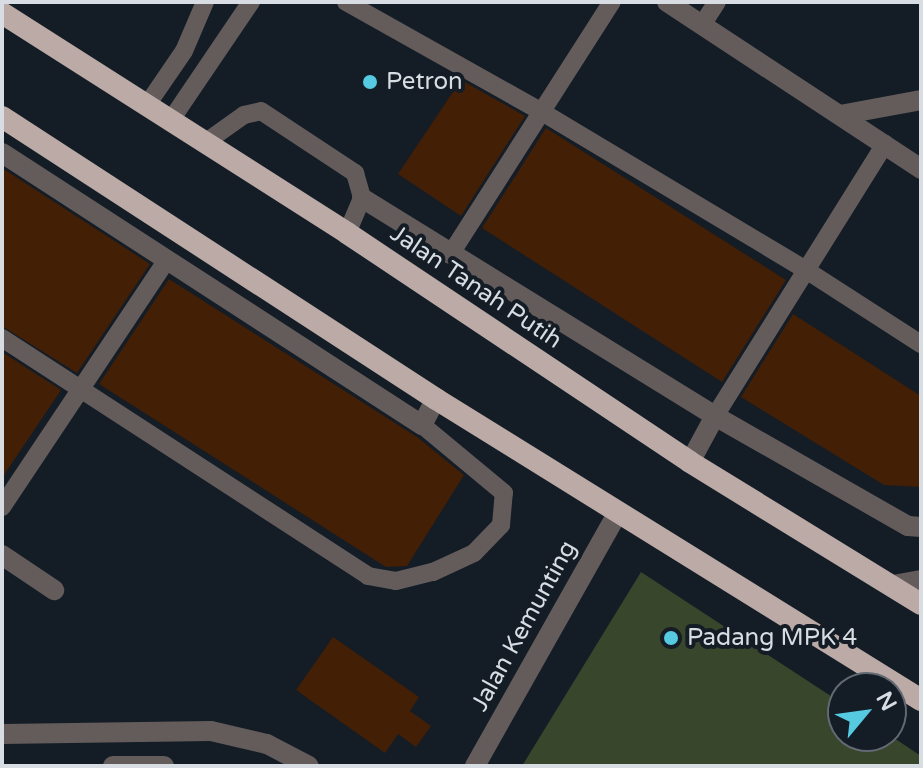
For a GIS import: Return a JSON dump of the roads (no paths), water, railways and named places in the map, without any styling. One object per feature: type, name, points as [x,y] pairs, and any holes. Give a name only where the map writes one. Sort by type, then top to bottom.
[{"type":"highway","name":"Jalan Tanah Putih","points":[[2,13],[347,233],[690,462],[921,604]]},
{"type":"highway","points":[[2,117],[436,399],[921,700]]},
{"type":"street","points":[[667,2],[921,169]]},
{"type":"street","points":[[840,115],[921,100]]},
{"type":"street","points":[[2,153],[422,425],[436,399]]},
{"type":"street","points":[[362,198],[715,416],[908,526],[921,527]]},
{"type":"street","points":[[690,462],[715,416]]},
{"type":"street","name":"Jalan Kemunting","points":[[475,766],[618,512]]},
{"type":"street","points":[[2,555],[54,590]]},
{"type":"street","points":[[893,585],[921,580]]},
{"type":"street","points":[[2,734],[211,731],[267,744],[309,766]]},
{"type":"street","points":[[113,766],[164,766]]},
{"type":"lane","points":[[171,120],[251,2]]},
{"type":"lane","points":[[346,2],[542,112],[806,270],[921,344]]},
{"type":"lane","points":[[450,255],[612,2]]},
{"type":"lane","points":[[702,25],[717,2]]},
{"type":"lane","points":[[147,105],[184,51],[201,4]]},
{"type":"lane","points":[[206,142],[244,115],[261,111],[355,173],[362,198],[347,233]]},
{"type":"lane","points":[[715,416],[885,144]]},
{"type":"lane","points":[[2,507],[167,260]]},
{"type":"lane","points":[[2,338],[368,576],[396,581],[433,572],[474,553],[501,525],[504,493],[422,425]]},
{"type":"place","name":"Petron","points":[[370,82]]},
{"type":"place","name":"Padang MPK 4","points":[[671,638]]}]
